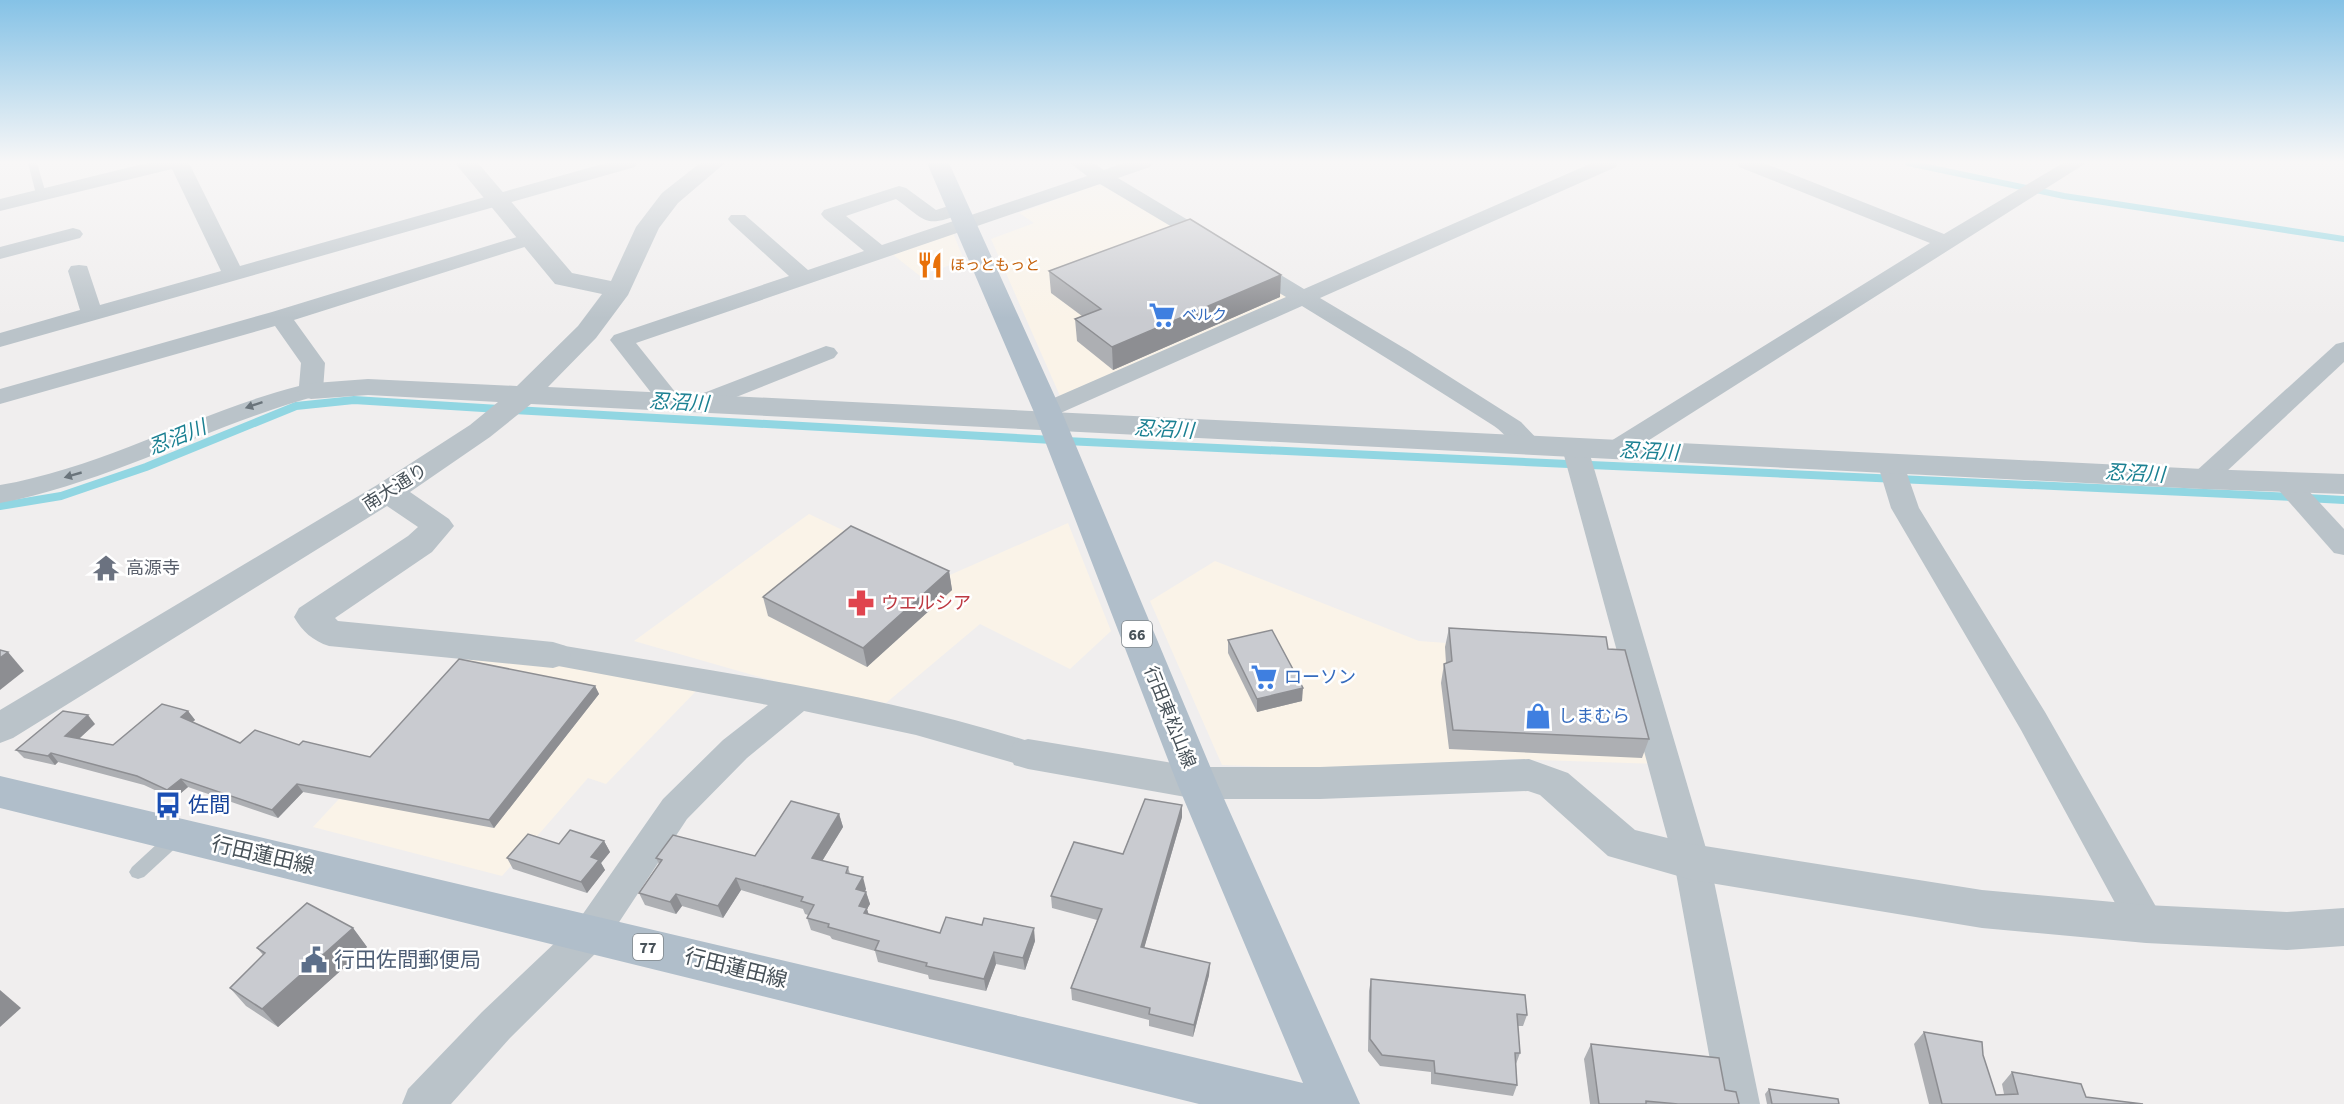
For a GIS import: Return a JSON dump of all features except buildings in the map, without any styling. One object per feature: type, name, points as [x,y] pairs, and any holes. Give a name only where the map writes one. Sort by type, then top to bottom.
[{"type":"main road","name":"行田東松山線","points":[[961,217],[1049,415],[1197,783],[1336,1104]]},
{"type":"main road","name":"行田蓮田線","points":[[3,796],[179,835],[591,933],[1296,1104]]},
{"type":"street","points":[[204,215],[234,275]]},
{"type":"street","points":[[0,340],[449,215]]},
{"type":"street","points":[[509,215],[564,279],[619,290]]},
{"type":"street","name":"南大通り","points":[[0,728],[388,492],[480,431],[524,395],[587,332],[619,290],[648,227],[657,215]]},
{"type":"street","points":[[832,215],[880,253]]},
{"type":"street","points":[[930,215],[933,217],[961,217]]},
{"type":"street","points":[[684,404],[622,340],[803,277],[880,253],[970,215]]},
{"type":"street","points":[[1163,215],[1401,356],[1512,428],[1530,445]]},
{"type":"street","points":[[1049,415],[1493,215]]},
{"type":"street","points":[[1876,215],[1946,242]]},
{"type":"street","points":[[1615,450],[1992,215]]},
{"type":"street","points":[[738,219],[803,277]]},
{"type":"street","points":[[0,254],[73,234]]},
{"type":"street","points":[[0,398],[280,317],[530,239]]},
{"type":"street","points":[[79,271],[92,314]]},
{"type":"street","points":[[280,317],[313,363],[311,390]]},
{"type":"street","points":[[2203,479],[2344,349]]},
{"type":"street","points":[[684,404],[826,353]]},
{"type":"street","points":[[0,494],[78,474],[123,459],[238,411],[273,399],[311,390],[368,387],[684,404],[1049,415],[1575,448],[2344,484]]},
{"type":"street","points":[[1575,448],[1692,862],[1739,1104]]},
{"type":"street","points":[[1890,462],[1905,508],[2033,721],[2146,924]]},
{"type":"street","points":[[2285,481],[2344,546]]},
{"type":"street","points":[[388,492],[438,526],[420,544],[311,617],[329,633],[553,655],[798,698],[916,722],[1028,754],[1197,783],[1320,783],[1529,775],[1554,784],[1623,844],[1692,862],[1982,909],[2146,924],[2287,931],[2344,927]]},
{"type":"street","points":[[423,1104],[496,1025],[591,933],[675,809],[735,749],[798,698]]},
{"type":"lane","points":[[138,872],[179,835]]},
{"type":"shaded area","points":[[1021,215],[1153,215],[1289,296],[1060,396],[991,239],[1034,223]]},
{"type":"shaded area","points":[[953,233],[964,260],[920,276],[892,254]]},
{"type":"shaded area","points":[[809,514],[943,578],[1068,523],[1111,631],[1070,669],[980,624],[886,703],[781,683],[634,641]]},
{"type":"shaded area","points":[[1215,561],[1419,641],[1628,656],[1659,764],[1513,759],[1323,769],[1222,765],[1150,601]]},
{"type":"shaded area","points":[[472,655],[551,661],[700,687],[606,784],[588,778],[502,876],[313,827]]},
{"type":"waterway","points":[[2185,215],[2344,239]]},
{"type":"waterway","name":"忍沼川","points":[[0,506],[61,496],[146,467],[296,406],[354,400],[499,409]]},
{"type":"waterway","name":"忍沼川","points":[[514,410],[1053,440]]},
{"type":"waterway","name":"忍沼川","points":[[1065,441],[2294,497]]},
{"type":"waterway","name":"忍沼川","points":[[2306,498],[2344,500]]},
{"type":"place","name":"ほっともっと","points":[[930,265]]},
{"type":"place","name":"ベルク","points":[[1162,315]]},
{"type":"place","name":"高源寺","points":[[106,568]]},
{"type":"place","name":"ウエルシア","points":[[861,603]]},
{"type":"place","name":"ローソン","points":[[1264,677]]},
{"type":"place","name":"しまむら","points":[[1538,716]]},
{"type":"place","name":"佐間","points":[[168,805]]},
{"type":"place","name":"行田佐間郵便局","points":[[314,960]]}]
